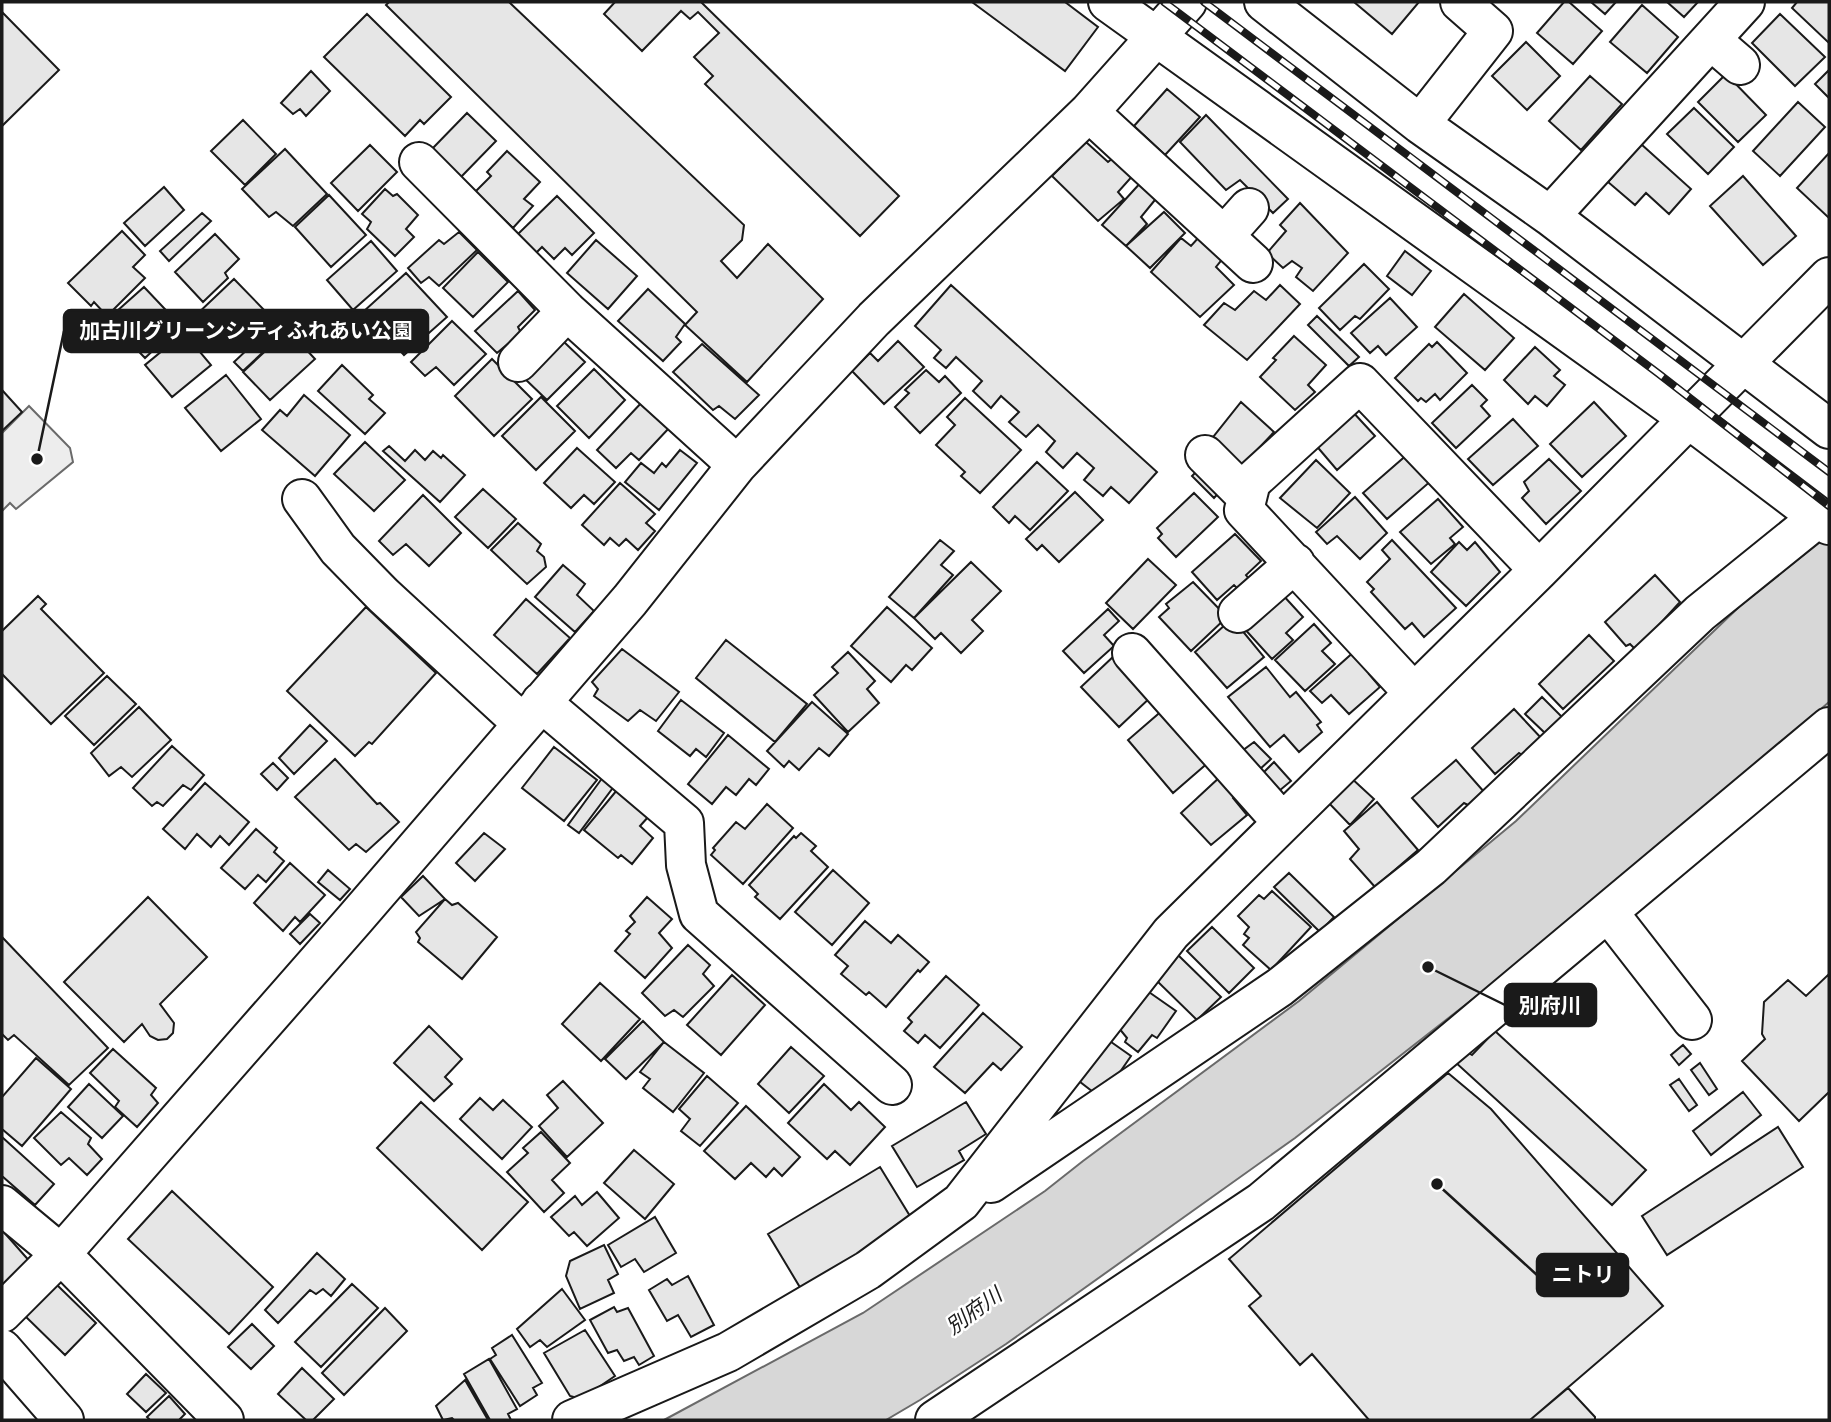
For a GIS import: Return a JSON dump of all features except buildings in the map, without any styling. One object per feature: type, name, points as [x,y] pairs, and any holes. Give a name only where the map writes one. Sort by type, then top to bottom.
[{"type":"main road","points":[[572,1420],[728,1352],[868,1270],[961,1202],[1280,987],[1431,867],[1700,613],[1824,521],[1689,419],[1108,2]]},
{"type":"main road","points":[[2,1313],[61,1254],[354,920],[630,600],[737,465],[874,319],[1089,112],[1187,2]]},
{"type":"main road","points":[[1264,2],[1420,124],[1550,216],[1829,429]]},
{"type":"main road","points":[[1420,124],[1493,31],[1460,2]]},
{"type":"main road","points":[[1550,216],[1745,2]]},
{"type":"main road","points":[[1711,40],[1740,65]]},
{"type":"main road","points":[[1089,112],[1253,262]]},
{"type":"main road","points":[[419,162],[567,311],[737,465]]},
{"type":"main road","points":[[1224,236],[1249,208]]},
{"type":"main road","points":[[961,1202],[1171,933],[1539,570],[1829,277]]},
{"type":"main road","points":[[517,362],[567,311]]},
{"type":"main road","points":[[1413,692],[1244,510],[1251,482],[1360,383],[1539,570]]},
{"type":"main road","points":[[1205,455],[1247,497]]},
{"type":"main road","points":[[302,499],[338,549],[383,595],[532,713],[684,823],[686,865],[699,914],[892,1085]]},
{"type":"main road","points":[[1238,613],[1295,563]]},
{"type":"main road","points":[[1132,653],[1282,822]]},
{"type":"main road","points":[[935,1420],[1261,1202],[1826,734]]},
{"type":"main road","points":[[1608,912],[1692,1020]]},
{"type":"main road","points":[[2,1205],[61,1254],[224,1420]]},
{"type":"main road","points":[[2,1349],[64,1420]]},
{"type":"shaded area","points":[[29,406],[70,448],[73,462],[16,509],[10,503],[2,511],[2,433]]},
{"type":"water","name":"別府川","points":[[1829,535],[1829,702],[1597,902],[1295,1138],[1006,1344],[886,1420],[664,1420],[863,1313],[1045,1191],[1299,1001],[1516,821],[1741,605]]},
{"type":"railway","points":[[1164,2],[1659,374],[1829,506]]},
{"type":"railway","points":[[1204,2],[1829,472]]},
{"type":"place","name":"加古川グリーンシティふれあい公園","points":[[37,459]]},
{"type":"place","name":"別府川","points":[[1428,967]]},
{"type":"place","name":"ニトリ","points":[[1437,1184]]}]
